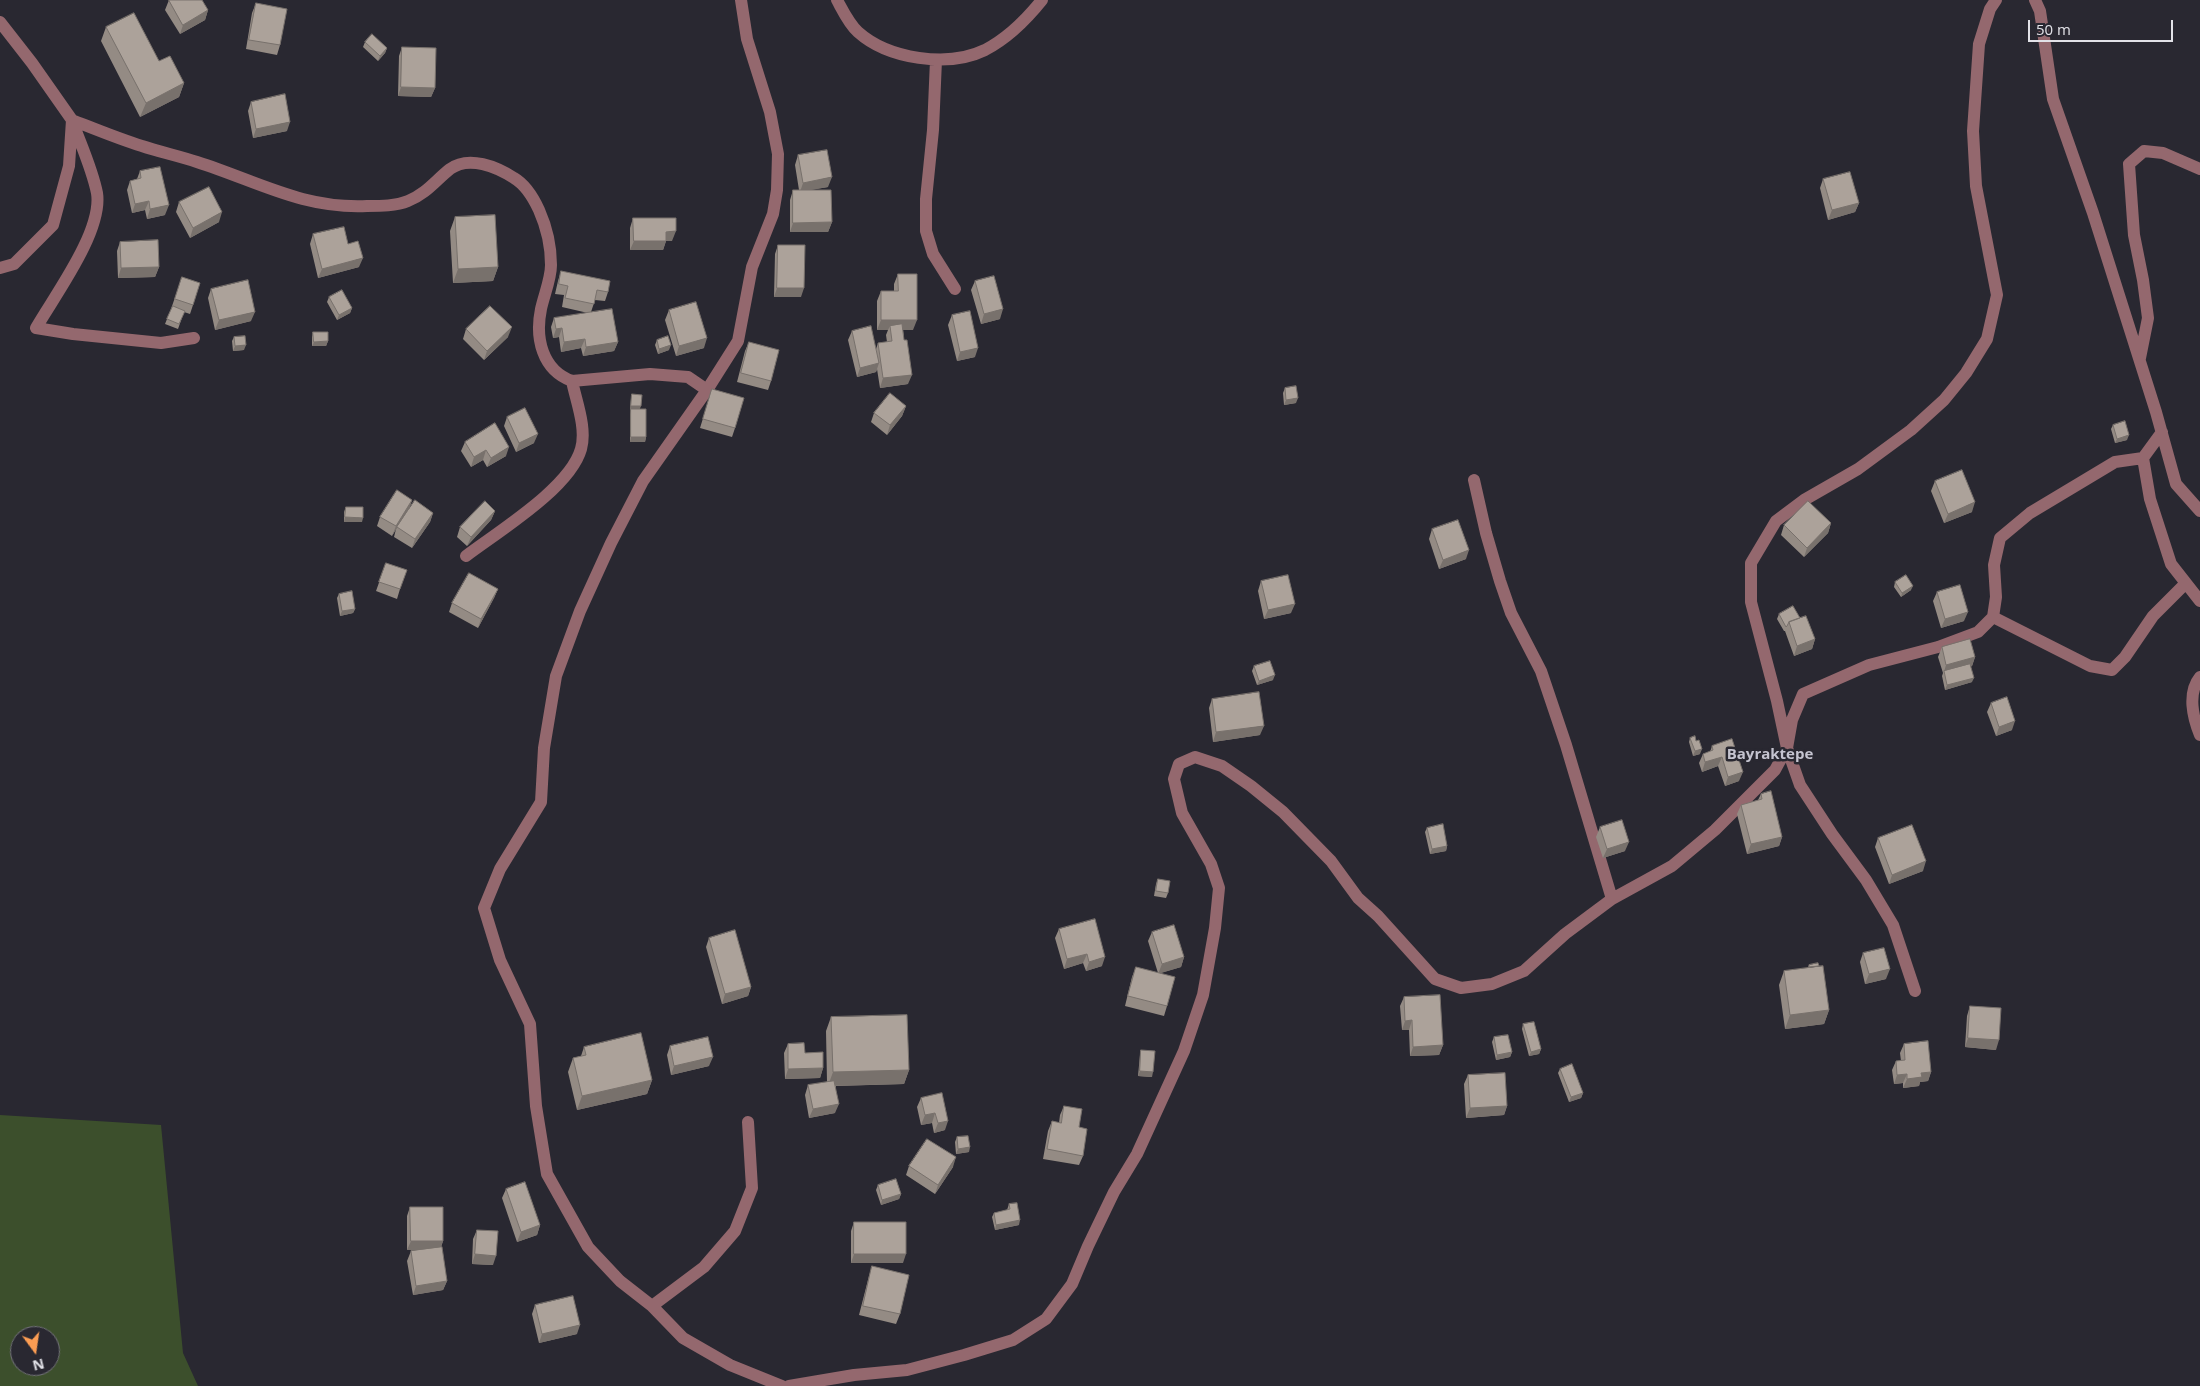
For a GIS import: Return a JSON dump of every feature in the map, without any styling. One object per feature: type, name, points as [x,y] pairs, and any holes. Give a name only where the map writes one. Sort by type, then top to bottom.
[{"type":"street","points":[[741,0],[747,39],[770,112],[778,154],[777,190],[773,214],[752,267],[738,341],[707,390],[643,482],[611,543],[580,611],[556,676],[544,748],[541,802],[500,869],[484,908],[500,960],[530,1024],[536,1106],[547,1174],[588,1247],[620,1281],[652,1306],[683,1338],[730,1365],[782,1386]]},
{"type":"street","points":[[837,0],[856,31],[874,45],[904,56],[936,60],[960,57],[983,51],[1008,36],[1027,19],[1042,0]]},
{"type":"street","points":[[1915,991],[1894,926],[1866,880],[1832,834],[1800,784],[1787,748],[1777,701],[1751,602],[1751,562],[1776,521],[1804,500],[1865,463],[1911,430],[1944,400],[1966,373],[1987,339],[1997,295],[1976,186],[1973,131],[1979,44],[1990,9],[1996,0]]},
{"type":"street","points":[[2035,0],[2040,11],[2053,99],[2093,213],[2162,432],[2176,484],[2200,511]]},
{"type":"street","points":[[0,22],[32,63],[72,120],[97,194],[97,213],[91,232],[36,328],[73,334],[161,343],[194,338]]},
{"type":"street","points":[[936,60],[933,130],[926,199],[926,231],[933,254],[955,289]]},
{"type":"street","points":[[72,120],[142,146],[198,162],[282,194],[320,204],[386,206],[408,202],[426,191],[452,168],[464,164],[477,163],[489,165],[508,174],[526,188],[534,200],[550,241],[551,267],[540,311],[540,344],[545,358],[552,369],[561,377],[572,381],[650,374],[688,377],[707,390]]},
{"type":"street","points":[[0,268],[14,264],[53,225],[69,166],[72,120]]},
{"type":"street","points":[[2140,361],[2148,318],[2134,234],[2129,164],[2144,151],[2163,153],[2200,169]]},
{"type":"street","points":[[466,556],[557,487],[574,467],[582,448],[583,431],[572,381]]},
{"type":"street","points":[[788,1386],[854,1375],[907,1370],[964,1356],[1013,1340],[1046,1320],[1072,1284],[1088,1246],[1114,1192],[1136,1154],[1184,1051],[1203,996],[1215,928],[1219,888],[1211,864],[1182,813],[1174,779],[1179,764],[1195,757],[1222,766],[1283,812],[1331,861],[1358,898],[1378,916],[1435,978],[1461,988],[1492,984],[1524,971],[1566,934],[1612,899],[1672,866],[1715,830],[1775,770],[1787,748],[1792,720],[1803,694],[1869,665],[1938,646],[1978,632],[1993,617],[1996,597],[1994,565],[2000,538],[2030,513],[2115,462],[2143,458],[2162,432]]},
{"type":"street","points":[[2143,458],[2150,499],[2172,564],[2200,601]]},
{"type":"street","points":[[1474,480],[1486,534],[1500,581],[1511,613],[1541,671],[1566,745],[1612,899]]},
{"type":"street","points":[[1993,617],[2090,666],[2112,670],[2125,657],[2153,616],[2186,583]]},
{"type":"street","points":[[2200,677],[2196,682],[2192,715],[2200,736]]},
{"type":"street","points":[[652,1306],[704,1266],[735,1231],[752,1188],[748,1122]]},
{"type":"green space","points":[[0,1115],[161,1125],[183,1353],[198,1386],[0,1386]]},
{"type":"building","points":[[169,0],[202,0],[208,10],[183,25]]},
{"type":"building","points":[[256,3],[287,9],[280,45],[249,40]]},
{"type":"building","points":[[134,13],[159,61],[170,56],[184,83],[146,103],[106,27]]},
{"type":"building","points":[[372,34],[387,48],[380,56],[365,42]]},
{"type":"building","points":[[402,47],[436,48],[435,88],[401,87]]},
{"type":"building","points":[[285,94],[290,122],[256,129],[251,102]]},
{"type":"building","points":[[827,150],[832,177],[803,183],[798,155]]},
{"type":"building","points":[[160,167],[169,205],[150,209],[149,201],[135,204],[130,181],[141,178],[140,171]]},
{"type":"building","points":[[1850,172],[1859,203],[1832,210],[1823,179]]},
{"type":"building","points":[[209,187],[222,212],[193,228],[179,202]]},
{"type":"building","points":[[793,190],[831,190],[832,222],[793,223]]},
{"type":"building","points":[[495,215],[498,267],[458,269],[455,217]]},
{"type":"building","points":[[633,218],[676,218],[676,231],[666,232],[666,241],[634,241]]},
{"type":"building","points":[[344,227],[348,244],[358,241],[363,258],[322,269],[313,234]]},
{"type":"building","points":[[158,240],[159,267],[121,268],[120,242]]},
{"type":"building","points":[[778,245],[805,245],[804,288],[777,288]]},
{"type":"building","points":[[561,271],[610,281],[608,292],[597,290],[594,304],[565,298],[568,286],[559,284]]},
{"type":"building","points":[[898,274],[917,274],[917,320],[881,320],[881,291],[898,291]]},
{"type":"building","points":[[994,276],[1003,309],[984,314],[975,281]]},
{"type":"building","points":[[182,277],[200,283],[193,305],[175,299]]},
{"type":"building","points":[[248,280],[255,312],[219,320],[211,289]]},
{"type":"building","points":[[342,290],[352,308],[339,315],[329,297]]},
{"type":"building","points":[[696,302],[707,338],[679,346],[669,310]]},
{"type":"building","points":[[173,306],[185,311],[179,324],[167,319]]},
{"type":"building","points":[[490,306],[512,327],[487,351],[466,329]]},
{"type":"building","points":[[612,309],[618,342],[586,347],[585,339],[564,342],[562,328],[556,329],[554,318]]},
{"type":"building","points":[[970,311],[978,348],[960,352],[952,315]]},
{"type":"building","points":[[902,324],[904,340],[907,340],[912,375],[883,378],[878,343],[892,341],[890,326]]},
{"type":"building","points":[[871,326],[879,363],[860,368],[852,331]]},
{"type":"building","points":[[313,332],[328,332],[328,341],[314,342]]},
{"type":"building","points":[[245,336],[246,345],[235,346],[234,337]]},
{"type":"building","points":[[668,336],[671,345],[659,349],[657,340]]},
{"type":"building","points":[[749,342],[779,350],[771,381],[741,373]]},
{"type":"building","points":[[1296,386],[1298,398],[1286,400],[1285,388]]},
{"type":"building","points":[[712,389],[744,398],[735,428],[703,419]]},
{"type":"building","points":[[890,393],[906,406],[890,425],[874,413]]},
{"type":"building","points":[[632,394],[642,395],[641,406],[631,406]]},
{"type":"building","points":[[525,408],[538,434],[519,443],[507,417]]},
{"type":"building","points":[[631,409],[646,409],[646,437],[631,437]]},
{"type":"building","points":[[2125,421],[2129,435],[2117,439],[2113,425]]},
{"type":"building","points":[[495,423],[509,447],[491,458],[486,450],[474,457],[465,442]]},
{"type":"building","points":[[1962,470],[1975,502],[1948,514],[1935,481]]},
{"type":"building","points":[[397,490],[412,500],[396,526],[380,517]]},
{"type":"building","points":[[415,500],[433,513],[415,539],[397,527]]},
{"type":"building","points":[[485,501],[495,511],[471,537],[460,527]]},
{"type":"building","points":[[1808,501],[1831,523],[1807,548],[1784,525]]},
{"type":"building","points":[[346,507],[363,507],[363,518],[345,517]]},
{"type":"building","points":[[1458,520],[1469,550],[1443,560],[1432,529]]},
{"type":"building","points":[[386,563],[407,570],[400,589],[379,582]]},
{"type":"building","points":[[469,573],[498,589],[481,619],[452,603]]},
{"type":"building","points":[[1288,575],[1295,604],[1268,610],[1261,581]]},
{"type":"building","points":[[1906,575],[1913,586],[1902,593],[1895,582]]},
{"type":"building","points":[[1960,585],[1968,612],[1945,619],[1937,592]]},
{"type":"building","points":[[352,591],[355,609],[342,611],[339,594]]},
{"type":"building","points":[[1793,606],[1800,618],[1789,622],[1786,627],[1779,614]]},
{"type":"building","points":[[1806,616],[1815,639],[1797,646],[1789,622]]},
{"type":"building","points":[[1970,639],[1975,657],[1946,665],[1942,647]]},
{"type":"building","points":[[1270,661],[1275,675],[1259,681],[1254,666]]},
{"type":"building","points":[[1970,664],[1974,678],[1947,685],[1944,671]]},
{"type":"building","points":[[1259,692],[1264,726],[1216,732],[1212,699]]},
{"type":"building","points":[[2007,697],[2015,721],[1999,727],[1991,703]]},
{"type":"building","points":[[1695,736],[1696,741],[1699,740],[1702,749],[1695,751],[1690,738]]},
{"type":"building","points":[[1732,739],[1743,772],[1728,777],[1722,757],[1705,762],[1703,754],[1713,750],[1712,746]]},
{"type":"building","points":[[1771,791],[1782,837],[1751,844],[1741,805],[1762,799],[1761,794]]},
{"type":"building","points":[[1622,820],[1629,842],[1607,849],[1600,827]]},
{"type":"building","points":[[1443,824],[1447,846],[1432,849],[1427,828]]},
{"type":"building","points":[[1912,825],[1926,861],[1892,875],[1878,838]]},
{"type":"building","points":[[1158,879],[1170,881],[1168,893],[1156,891]]},
{"type":"building","points":[[1095,919],[1105,957],[1089,962],[1087,954],[1067,959],[1059,929]]},
{"type":"building","points":[[1174,925],[1184,957],[1162,964],[1152,932]]},
{"type":"building","points":[[735,930],[751,987],[725,994],[709,938]]},
{"type":"building","points":[[1884,948],[1890,969],[1869,974],[1863,953]]},
{"type":"building","points":[[1818,963],[1819,966],[1809,967],[1809,965]]},
{"type":"building","points":[[1823,966],[1829,1010],[1790,1015],[1784,971]]},
{"type":"building","points":[[1136,967],[1175,977],[1167,1006],[1128,996]]},
{"type":"building","points":[[1440,995],[1443,1045],[1413,1047],[1412,1020],[1405,1021],[1404,997]]},
{"type":"building","points":[[1970,1006],[2001,1008],[1999,1040],[1968,1038]]},
{"type":"building","points":[[907,1015],[909,1070],[833,1072],[831,1017]]},
{"type":"building","points":[[1534,1022],[1541,1049],[1531,1052],[1523,1024]]},
{"type":"building","points":[[641,1033],[652,1080],[582,1096],[573,1058],[586,1055],[584,1047]]},
{"type":"building","points":[[1508,1035],[1512,1052],[1497,1055],[1494,1037]]},
{"type":"building","points":[[708,1037],[713,1057],[674,1066],[670,1046]]},
{"type":"building","points":[[1928,1041],[1931,1072],[1921,1073],[1922,1077],[1907,1079],[1907,1074],[1897,1075],[1896,1061],[1905,1060],[1904,1044]]},
{"type":"building","points":[[804,1043],[805,1053],[823,1052],[823,1068],[788,1069],[788,1044]]},
{"type":"building","points":[[1141,1050],[1155,1051],[1153,1072],[1140,1071]]},
{"type":"building","points":[[1572,1064],[1583,1093],[1571,1097],[1560,1069]]},
{"type":"building","points":[[1505,1073],[1507,1106],[1470,1108],[1468,1075]]},
{"type":"building","points":[[834,1081],[839,1104],[813,1109],[808,1085]]},
{"type":"building","points":[[942,1093],[948,1121],[938,1123],[935,1113],[925,1115],[921,1098]]},
{"type":"building","points":[[1064,1106],[1082,1109],[1079,1127],[1087,1129],[1083,1156],[1047,1149],[1052,1121],[1061,1123]]},
{"type":"building","points":[[968,1136],[970,1147],[958,1149],[957,1137]]},
{"type":"building","points":[[927,1139],[956,1157],[938,1185],[909,1166]]},
{"type":"building","points":[[896,1179],[901,1194],[882,1200],[878,1185]]},
{"type":"building","points":[[525,1182],[540,1225],[521,1232],[506,1189]]},
{"type":"building","points":[[1017,1203],[1020,1220],[996,1225],[994,1213],[1010,1209],[1009,1204]]},
{"type":"building","points":[[410,1207],[443,1207],[443,1241],[411,1241]]},
{"type":"building","points":[[854,1222],[906,1222],[906,1254],[854,1254]]},
{"type":"building","points":[[477,1230],[498,1231],[496,1256],[475,1254]]},
{"type":"building","points":[[442,1247],[447,1281],[416,1286],[411,1251]]},
{"type":"building","points":[[872,1266],[909,1275],[900,1314],[863,1306]]},
{"type":"building","points":[[573,1296],[580,1325],[542,1334],[535,1305]]},
{"type":"district","name":"Bayraktepe","points":[[1770,755]]}]
